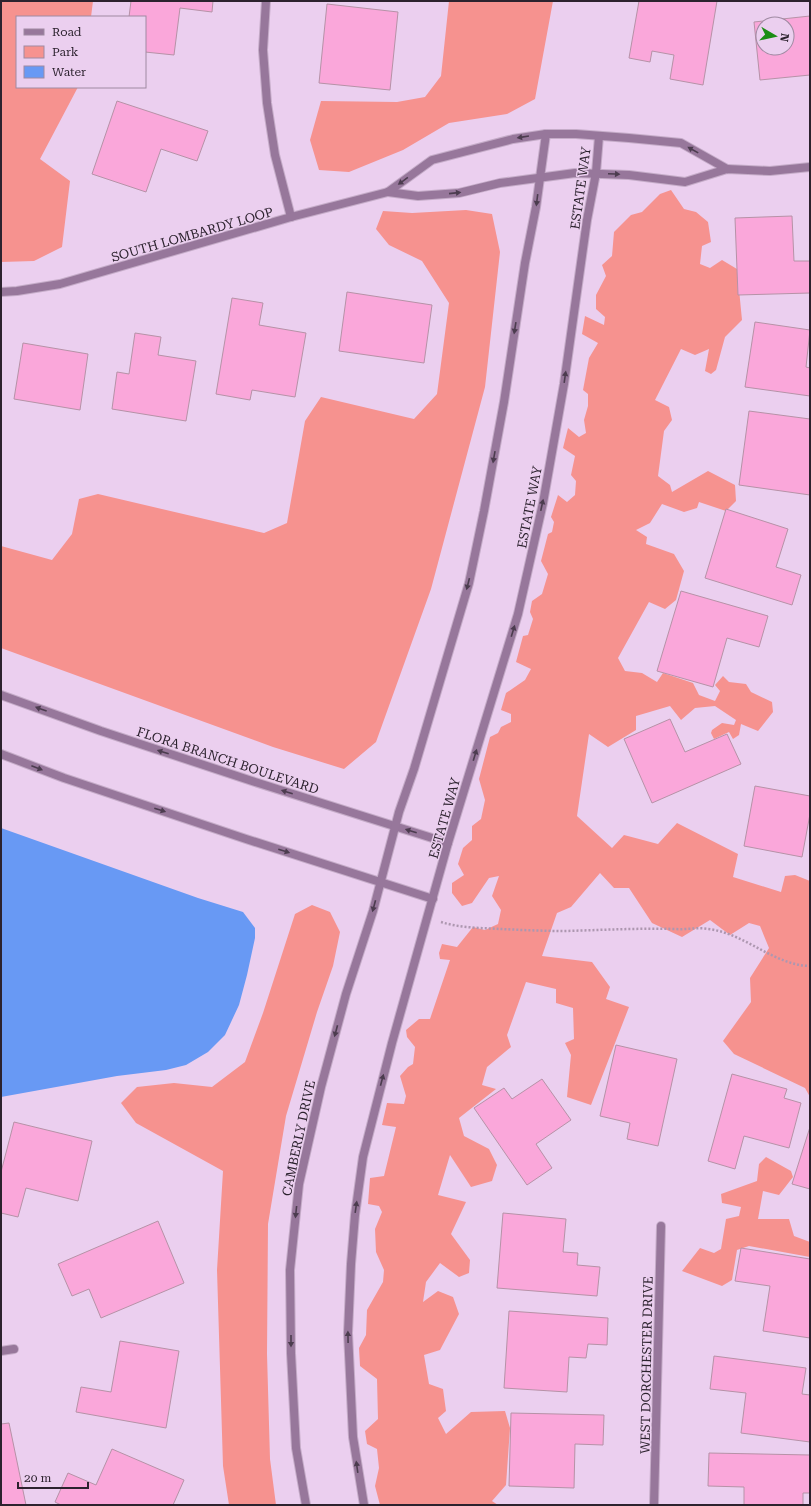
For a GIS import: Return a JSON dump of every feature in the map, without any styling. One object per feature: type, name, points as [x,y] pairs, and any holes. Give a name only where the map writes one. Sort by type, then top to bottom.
[{"type":"street","points":[[266,1],[263,50],[266,103],[275,156],[291,217]]},
{"type":"street","points":[[395,826],[425,732],[469,583],[504,402],[525,263],[536,207],[546,134]]},
{"type":"street","name":"SOUTH LOMBARDY LOOP","points":[[1,292],[60,284],[291,217],[388,192],[432,160],[513,139],[546,134],[576,134],[680,144],[727,169]]},
{"type":"street","name":"ESTATE WAY","points":[[433,898],[448,843],[518,614],[536,533],[564,384],[587,220],[596,173],[599,136]]},
{"type":"street","points":[[727,169],[770,171],[810,167]]},
{"type":"street","name":"SOUTH LOMBARDY LOOP","points":[[388,192],[418,196],[459,194],[500,183],[575,173],[629,175],[685,182],[727,169]]},
{"type":"street","name":"FLORA BRANCH BOULEVARD","points":[[1,695],[108,734],[448,843]]},
{"type":"street","points":[[1,754],[72,781],[380,883],[433,898],[375,1107],[363,1157],[355,1215],[351,1264],[348,1341],[353,1437],[364,1505]]},
{"type":"street","name":"CAMBERLY DRIVE","points":[[306,1505],[296,1448],[291,1353],[290,1270],[299,1184],[323,1080],[346,994],[373,912],[395,826]]},
{"type":"street","name":"WEST DORCHESTER DRIVE","points":[[654,1505],[661,1226]]},
{"type":"street","points":[[1,1351],[14,1349]]},
{"type":"path","points":[[427,918],[455,926],[524,930],[564,931],[639,928],[706,928],[730,934],[778,958],[804,966],[810,966]]},
{"type":"green space","points":[[1,1],[93,1],[91,16],[16,16],[16,88],[77,88],[40,159],[70,181],[62,247],[34,261],[1,262]]},
{"type":"green space","points":[[449,1],[553,1],[535,99],[507,114],[449,123],[403,150],[349,172],[319,170],[310,140],[321,101],[397,102],[425,97],[441,76]]},
{"type":"green space","points":[[671,190],[684,209],[696,212],[708,222],[711,242],[702,246],[700,264],[710,268],[722,260],[737,269],[742,320],[725,337],[716,370],[711,374],[705,371],[709,349],[695,355],[681,349],[655,400],[669,407],[672,420],[664,431],[658,476],[670,485],[672,492],[708,471],[735,485],[736,501],[726,511],[699,502],[697,508],[684,512],[662,504],[650,523],[636,530],[647,537],[646,544],[674,554],[684,571],[676,600],[665,609],[649,602],[618,658],[625,671],[642,673],[657,682],[663,673],[693,683],[699,695],[715,701],[720,691],[715,685],[723,676],[729,682],[746,684],[751,692],[772,702],[773,712],[758,731],[741,724],[739,735],[733,739],[729,732],[714,739],[711,733],[712,730],[722,723],[734,725],[736,720],[715,706],[695,708],[681,720],[670,706],[636,716],[636,730],[608,747],[589,734],[577,816],[612,848],[624,835],[658,844],[677,823],[738,854],[733,877],[781,892],[785,876],[795,875],[810,881],[810,1097],[805,1088],[734,1054],[723,1041],[751,1002],[750,978],[769,948],[760,926],[749,923],[730,935],[710,920],[682,937],[652,923],[629,888],[614,888],[600,873],[571,907],[557,913],[542,956],[592,962],[610,987],[606,999],[629,1007],[591,1105],[567,1097],[571,1055],[565,1043],[574,1039],[573,1008],[556,1003],[556,989],[526,982],[507,1035],[511,1047],[487,1067],[482,1085],[496,1089],[459,1118],[464,1136],[489,1149],[497,1165],[492,1181],[471,1187],[450,1155],[438,1195],[466,1202],[451,1234],[470,1260],[469,1273],[459,1277],[440,1263],[426,1282],[423,1302],[438,1291],[453,1297],[459,1314],[440,1350],[424,1355],[429,1384],[443,1389],[446,1411],[438,1418],[446,1434],[471,1412],[505,1411],[510,1428],[506,1485],[492,1501],[498,1505],[380,1505],[375,1486],[379,1468],[377,1449],[367,1444],[365,1431],[378,1419],[377,1379],[360,1366],[359,1348],[366,1335],[367,1310],[383,1282],[384,1270],[376,1252],[375,1229],[382,1212],[379,1206],[368,1204],[370,1178],[384,1176],[396,1127],[382,1125],[387,1103],[404,1104],[406,1096],[400,1076],[413,1064],[415,1047],[407,1037],[406,1030],[419,1019],[430,1019],[450,960],[440,959],[439,953],[442,944],[457,947],[473,927],[485,930],[498,924],[501,910],[492,896],[499,876],[489,878],[472,903],[462,906],[452,893],[452,883],[464,875],[458,864],[463,848],[472,840],[472,826],[481,819],[485,800],[479,779],[490,737],[498,733],[501,727],[511,722],[511,714],[501,710],[506,693],[525,680],[531,669],[516,662],[523,636],[528,635],[533,619],[530,612],[532,601],[542,594],[548,574],[541,561],[548,534],[552,532],[554,522],[551,517],[558,495],[567,502],[575,495],[576,481],[571,475],[575,456],[563,448],[568,428],[579,437],[586,433],[584,420],[588,406],[588,394],[583,390],[589,358],[598,343],[582,334],[585,316],[604,325],[605,317],[596,309],[596,295],[606,276],[602,265],[612,256],[614,232],[631,215],[642,212],[660,194]]},
{"type":"green space","points":[[466,210],[492,214],[500,252],[485,387],[431,589],[376,742],[344,769],[273,747],[1,648],[1,546],[52,560],[72,534],[79,499],[98,494],[264,533],[287,523],[305,421],[321,397],[414,419],[437,394],[449,303],[422,261],[389,245],[376,229],[383,211],[412,213]]},
{"type":"green space","points":[[312,905],[330,912],[340,932],[333,966],[317,1012],[286,1116],[268,1224],[267,1354],[270,1459],[276,1505],[229,1505],[223,1466],[217,1270],[223,1171],[136,1123],[121,1103],[137,1087],[174,1083],[212,1087],[245,1062],[263,1013],[295,914]]},
{"type":"green space","points":[[766,1157],[791,1171],[793,1177],[779,1195],[763,1191],[758,1219],[789,1219],[794,1236],[810,1242],[810,1257],[749,1246],[737,1250],[732,1280],[722,1286],[682,1271],[700,1248],[714,1253],[721,1249],[726,1219],[739,1216],[741,1207],[722,1203],[721,1194],[757,1181],[759,1164]]},
{"type":"water","points":[[1,828],[198,898],[243,912],[255,928],[255,938],[247,975],[239,1005],[225,1035],[208,1052],[186,1065],[166,1070],[117,1076],[1,1097]]},
{"type":"building","points":[[131,1],[213,1],[212,12],[180,8],[174,55],[146,52],[146,16],[129,16]]},
{"type":"building","points":[[639,1],[717,1],[703,85],[670,79],[674,55],[652,51],[650,62],[629,58]]},
{"type":"building","points":[[327,4],[398,12],[390,90],[319,83]]},
{"type":"building","points":[[810,16],[810,75],[760,80],[758,56],[795,56],[795,18]]},
{"type":"building","points":[[117,101],[208,131],[197,161],[161,149],[146,192],[92,174]]},
{"type":"building","points":[[792,216],[794,261],[810,261],[810,293],[738,295],[735,218]]},
{"type":"building","points":[[347,292],[432,305],[424,363],[339,351]]},
{"type":"building","points":[[232,298],[263,303],[259,325],[306,333],[295,397],[252,390],[250,400],[216,394]]},
{"type":"building","points":[[755,322],[810,330],[806,367],[810,368],[810,396],[745,387]]},
{"type":"building","points":[[135,333],[161,337],[158,355],[196,361],[186,421],[112,409],[117,372],[129,374]]},
{"type":"building","points":[[23,343],[88,354],[80,410],[14,399]]},
{"type":"building","points":[[749,411],[810,419],[810,495],[739,485]]},
{"type":"building","points":[[726,509],[788,529],[776,567],[801,575],[792,605],[705,578]]},
{"type":"building","points":[[681,591],[768,616],[759,647],[727,638],[713,687],[657,671]]},
{"type":"building","points":[[670,719],[685,752],[727,734],[741,764],[652,803],[624,739]]},
{"type":"building","points":[[755,786],[810,796],[810,814],[802,857],[744,846]]},
{"type":"building","points":[[616,1045],[677,1059],[658,1146],[627,1139],[630,1123],[600,1116]]},
{"type":"building","points":[[732,1074],[787,1089],[784,1098],[801,1103],[789,1148],[744,1136],[735,1169],[708,1161]]},
{"type":"building","points":[[542,1079],[571,1120],[536,1144],[552,1168],[527,1185],[474,1108],[504,1088],[512,1099]]},
{"type":"building","points":[[14,1122],[92,1141],[78,1201],[26,1188],[18,1217],[1,1213],[1,1172]]},
{"type":"building","points":[[810,1127],[810,1189],[792,1184]]},
{"type":"building","points":[[503,1213],[566,1219],[563,1252],[578,1253],[577,1265],[600,1267],[597,1296],[497,1288]]},
{"type":"building","points":[[158,1221],[184,1283],[101,1318],[89,1289],[72,1296],[58,1264]]},
{"type":"building","points":[[741,1248],[810,1259],[810,1338],[763,1331],[770,1286],[735,1281]]},
{"type":"building","points":[[509,1311],[608,1318],[607,1345],[588,1344],[586,1358],[569,1357],[567,1392],[504,1388]]},
{"type":"building","points":[[120,1341],[179,1351],[166,1428],[76,1412],[81,1387],[111,1392]]},
{"type":"building","points":[[714,1356],[806,1368],[802,1394],[810,1395],[810,1442],[741,1433],[746,1393],[710,1389]]},
{"type":"building","points":[[511,1413],[604,1415],[603,1445],[575,1444],[574,1488],[509,1486]]},
{"type":"building","points":[[9,1423],[26,1505],[1,1505],[1,1424]]},
{"type":"building","points":[[112,1449],[184,1480],[173,1505],[61,1505],[55,1502],[68,1473],[96,1485]]},
{"type":"building","points":[[709,1453],[810,1455],[810,1493],[803,1493],[803,1505],[744,1505],[744,1487],[708,1486]]}]
